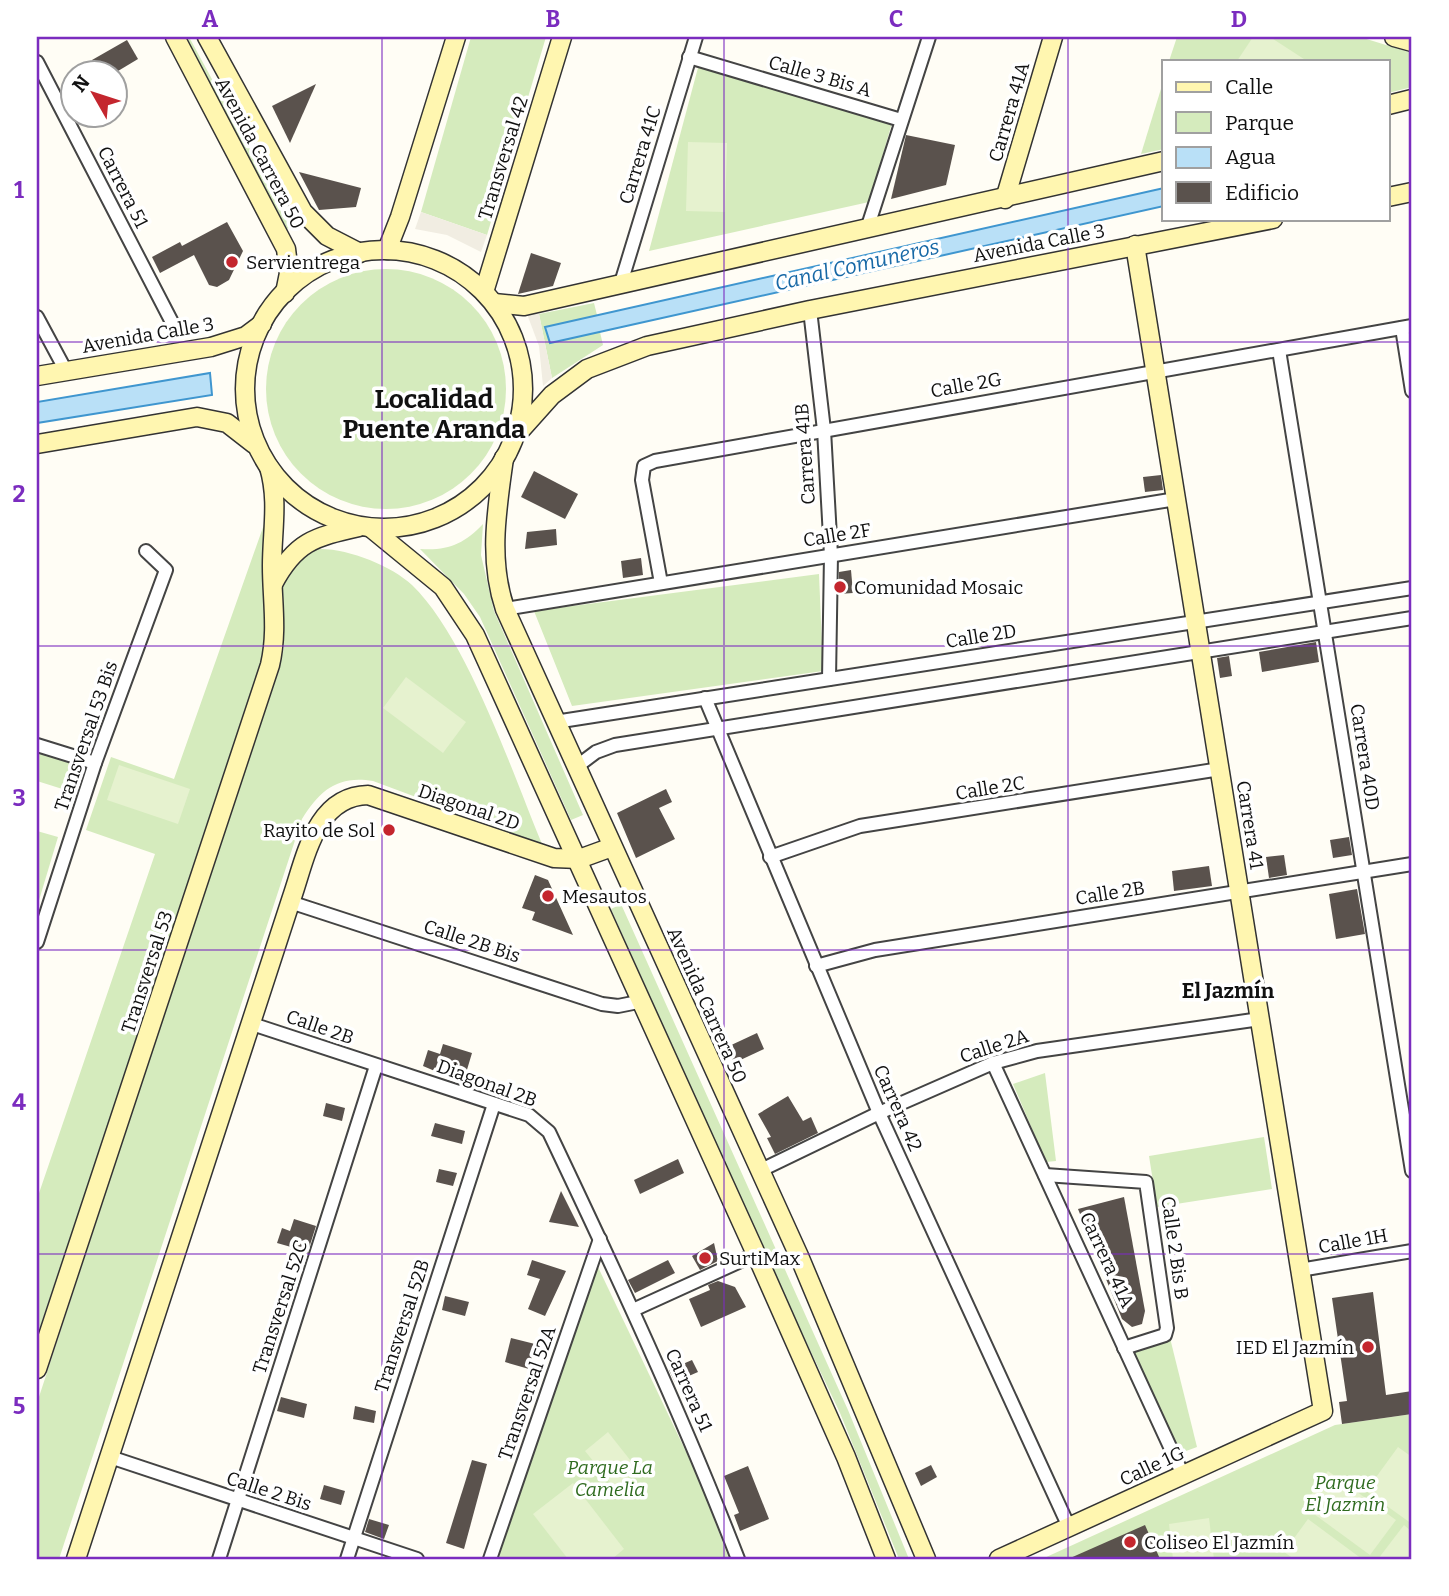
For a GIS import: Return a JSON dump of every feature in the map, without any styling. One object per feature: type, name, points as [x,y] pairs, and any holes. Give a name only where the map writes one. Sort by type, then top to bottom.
[{"type":"main road","name":"Avenida Carrera 50","points":[[175,37],[286,249],[289,273],[285,293]]},
{"type":"main road","name":"Avenida Carrera 50","points":[[207,37],[303,212],[327,236],[359,253]]},
{"type":"main road","points":[[387,250],[400,217],[456,37]]},
{"type":"main road","name":"Transversal 42","points":[[489,298],[562,37]]},
{"type":"main road","name":"Carrera 41A","points":[[1005,199],[1052,37]]},
{"type":"main road","points":[[1390,104],[1412,99]]},
{"type":"main road","points":[[489,298],[524,306],[1162,161]]},
{"type":"main road","points":[[1390,197],[1412,192]]},
{"type":"main road","name":"Avenida Calle 3","points":[[513,439],[552,395],[587,369],[647,346],[810,310],[1268,220]]},
{"type":"main road","name":"Carrera 41","points":[[1135,245],[1323,1411]]},
{"type":"main road","points":[[273,584],[287,558],[300,546],[366,527],[408,526],[444,515],[478,491],[504,458],[513,439],[523,399],[523,379],[514,339],[489,298],[444,263],[406,252],[387,250],[359,253],[311,271],[285,293],[262,324],[246,372],[247,410],[257,447],[268,467],[286,489],[309,506],[334,519],[366,527],[431,575],[463,615],[496,677],[643,1001],[846,1457],[886,1559]]},
{"type":"main road","name":"Avenida Calle 3","points":[[37,376],[211,347],[246,335],[262,324]]},
{"type":"main road","points":[[37,443],[202,417],[227,423],[257,447]]},
{"type":"main road","name":"Avenida Carrera 50","points":[[504,458],[495,541],[498,589],[505,609],[850,1374],[926,1559]]},
{"type":"main road","name":"Transversal 53","points":[[38,1357],[266,679],[275,638],[275,501],[268,467]]},
{"type":"main road","name":"Diagonal 2D","points":[[290,902],[314,833],[332,807],[346,797],[368,795],[554,858],[579,859]]},
{"type":"main road","points":[[579,859],[612,847]]},
{"type":"main road","points":[[76,1559],[290,902]]},
{"type":"main road","name":"Calle 1G","points":[[999,1559],[1323,1411]]},
{"type":"street","name":"Carrera 41C","points":[[621,284],[696,37]]},
{"type":"street","points":[[867,229],[929,37]]},
{"type":"street","name":"Calle 3 Bis A","points":[[689,57],[901,120]]},
{"type":"street","name":"Carrera 51","points":[[37,62],[176,330]]},
{"type":"street","name":"Carrera 41B","points":[[810,310],[824,430],[831,555],[829,679]]},
{"type":"street","points":[[37,317],[66,371]]},
{"type":"street","points":[[1407,327],[1412,391]]},
{"type":"street","name":"Calle 2G","points":[[661,583],[642,481],[644,466],[655,461],[1407,327]]},
{"type":"street","name":"Carrera 40D","points":[[1279,349],[1412,1171]]},
{"type":"street","name":"Calle 2F","points":[[505,609],[1176,499]]},
{"type":"street","name":"Transversal 53 Bis","points":[[37,942],[95,763],[166,570],[146,551]]},
{"type":"street","name":"Calle 2D","points":[[555,722],[1412,588]]},
{"type":"street","points":[[576,768],[596,752],[615,745],[1412,618]]},
{"type":"street","name":"Carrera 42","points":[[705,698],[878,1112],[1069,1527]]},
{"type":"street","points":[[37,745],[95,763]]},
{"type":"street","name":"Calle 2C","points":[[770,857],[860,826],[1220,769]]},
{"type":"street","name":"Calle 2B","points":[[816,966],[875,950],[1412,864]]},
{"type":"street","name":"Calle 2B Bis","points":[[290,902],[602,1004],[618,1006],[643,1001]]},
{"type":"street","name":"Calle 2A","points":[[759,1171],[878,1112],[993,1063],[1037,1051],[1260,1019]]},
{"type":"street","name":"Calle 2B","points":[[251,1024],[376,1066]]},
{"type":"street","name":"Carrera 41A","points":[[993,1063],[1183,1475]]},
{"type":"street","name":"Diagonal 2B","points":[[376,1066],[529,1115],[549,1132],[600,1239]]},
{"type":"street","name":"Transversal 52C","points":[[219,1559],[376,1066]]},
{"type":"street","name":"Transversal 52B","points":[[347,1559],[494,1104]]},
{"type":"street","name":"Calle 2 Bis B","points":[[1045,1175],[1146,1182],[1167,1328],[1165,1335],[1159,1339],[1124,1348]]},
{"type":"street","name":"Carrera 51","points":[[600,1239],[708,1482],[738,1559]]},
{"type":"street","name":"Transversal 52A","points":[[490,1559],[600,1239]]},
{"type":"street","name":"Calle 1H","points":[[1300,1270],[1412,1251]]},
{"type":"street","points":[[633,1310],[756,1254]]},
{"type":"street","name":"Calle 2 Bis","points":[[110,1457],[417,1559]]},
{"type":"green space","points":[[183,37],[189,37],[292,226],[287,229]]},
{"type":"green space","points":[[471,37],[546,37],[487,235],[421,212]]},
{"type":"green space","points":[[1177,37],[1360,37],[1412,53],[1412,87],[1390,92],[1390,60],[1169,60]]},
{"type":"green space","points":[[1253,37],[1270,37],[1305,60],[1238,60]]},
{"type":"green space","points":[[699,64],[892,123],[869,202],[649,251]]},
{"type":"green space","points":[[1162,86],[1162,149],[1141,154]]},
{"type":"green space","points":[[688,142],[727,143],[725,212],[686,211]]},
{"type":"green space","points":[[374,269],[398,269],[443,283],[471,304],[486,322],[497,343],[504,366],[504,412],[497,435],[486,456],[471,474],[443,495],[421,504],[398,509],[374,509],[329,495],[310,482],[293,465],[280,446],[271,424],[266,401],[266,377],[280,332],[293,313],[310,296],[329,283],[351,274]]},
{"type":"green space","points":[[594,303],[597,315],[545,327],[550,343],[600,332],[603,345],[552,378],[539,314]]},
{"type":"green space","points":[[267,516],[265,646],[255,685],[37,1336],[37,1199],[155,854],[86,830],[111,757],[174,779]]},
{"type":"green space","points":[[483,524],[481,555],[494,611],[583,815],[571,820],[480,617],[464,594],[420,549],[439,549],[455,545]]},
{"type":"green space","points":[[319,549],[355,555],[393,571],[412,585],[432,608],[469,671],[486,707],[542,844],[373,781],[350,780],[340,783],[323,793],[309,809],[302,819],[59,1559],[37,1559],[37,1403],[284,649],[283,581],[304,552]]},
{"type":"green space","points":[[819,574],[823,671],[572,706],[534,611]]},
{"type":"green space","points":[[406,677],[466,722],[443,753],[383,708]]},
{"type":"green space","points":[[37,752],[80,765],[72,792],[37,781]]},
{"type":"green space","points":[[119,765],[190,789],[178,824],[107,800]]},
{"type":"green space","points":[[37,831],[58,837],[37,907]]},
{"type":"green space","points":[[621,904],[848,1410],[909,1559],[899,1559],[840,1413],[763,1251],[611,909]]},
{"type":"green space","points":[[1045,1073],[1056,1161],[1046,1162],[1013,1084]]},
{"type":"green space","points":[[1264,1137],[1272,1189],[1157,1207],[1149,1156]]},
{"type":"green space","name":"Parque La Camelia","points":[[598,1267],[698,1477],[729,1559],[498,1559]]},
{"type":"green space","points":[[1170,1338],[1197,1447],[1178,1454],[1131,1353]]},
{"type":"green space","name":"Parque El Jazmín","points":[[1412,1414],[1412,1559],[1042,1559],[1335,1425]]},
{"type":"green space","points":[[608,1432],[638,1470],[615,1488],[585,1451]]},
{"type":"green space","points":[[1398,1447],[1412,1457],[1412,1524],[1366,1491]]},
{"type":"green space","points":[[1328,1471],[1396,1520],[1370,1555],[1303,1506]]},
{"type":"green space","points":[[573,1483],[624,1549],[612,1559],[568,1559],[533,1514]]},
{"type":"green space","points":[[1209,1518],[1214,1559],[1173,1559],[1169,1524]]},
{"type":"green space","points":[[1308,1519],[1362,1559],[1294,1559],[1284,1552]]},
{"type":"green space","points":[[1404,1525],[1412,1532],[1412,1559],[1378,1559]]},
{"type":"shaded area","points":[[421,212],[487,235],[481,252],[447,235],[415,229]]},
{"type":"shaded area","points":[[527,314],[539,314],[552,378],[543,386],[539,346]]},
{"type":"water","name":"Canal Comuneros","points":[[1162,188],[1162,206],[550,343],[545,327]]},
{"type":"water","points":[[210,373],[212,395],[37,423],[37,402]]},
{"type":"building","points":[[127,40],[138,59],[130,64],[130,60],[92,60]]},
{"type":"building","points":[[316,84],[290,143],[272,106]]},
{"type":"building","points":[[906,135],[955,145],[946,185],[891,199]]},
{"type":"building","points":[[299,172],[361,188],[356,207],[319,210]]},
{"type":"building","points":[[227,222],[243,251],[229,280],[217,287],[209,285],[194,255],[160,273],[152,257],[180,242],[182,246]]},
{"type":"building","points":[[531,253],[561,263],[553,286],[518,294]]},
{"type":"building","points":[[534,471],[578,494],[565,519],[521,497]]},
{"type":"building","points":[[1161,475],[1163,490],[1145,492],[1143,477]]},
{"type":"building","points":[[556,529],[557,545],[525,549],[527,532]]},
{"type":"building","points":[[641,558],[643,575],[623,578],[621,561]]},
{"type":"building","points":[[851,570],[853,593],[839,594],[839,572]]},
{"type":"building","points":[[1316,642],[1319,662],[1262,672],[1259,652]]},
{"type":"building","points":[[1229,656],[1232,676],[1220,678],[1217,658]]},
{"type":"building","points":[[666,789],[672,802],[659,808],[675,839],[636,858],[617,813]]},
{"type":"building","points":[[1349,837],[1352,855],[1333,858],[1330,840]]},
{"type":"building","points":[[1284,855],[1287,875],[1269,878],[1266,857]]},
{"type":"building","points":[[1209,866],[1212,886],[1174,891],[1172,871]]},
{"type":"building","name":"Mesautos","points":[[535,875],[548,880],[573,935],[532,920],[535,912],[522,908]]},
{"type":"building","points":[[1357,889],[1365,934],[1336,939],[1329,894]]},
{"type":"building","points":[[757,1033],[764,1049],[734,1063],[727,1047]]},
{"type":"building","points":[[443,1044],[472,1053],[463,1083],[423,1066],[428,1050],[440,1054]]},
{"type":"building","points":[[788,1096],[803,1121],[811,1117],[818,1133],[775,1154],[767,1138],[771,1137],[758,1114]]},
{"type":"building","points":[[326,1103],[345,1108],[342,1121],[323,1116]]},
{"type":"building","points":[[435,1123],[465,1131],[462,1144],[431,1136]]},
{"type":"building","points":[[678,1159],[684,1173],[640,1194],[634,1180]]},
{"type":"building","points":[[439,1169],[457,1173],[453,1186],[436,1182]]},
{"type":"building","points":[[561,1191],[579,1227],[549,1222]]},
{"type":"building","points":[[1124,1197],[1145,1311],[1142,1324],[1132,1327],[1122,1319],[1078,1209]]},
{"type":"building","points":[[294,1219],[316,1226],[303,1267],[286,1261],[291,1247],[277,1243],[282,1228],[290,1231]]},
{"type":"building","name":"SurtiMax","points":[[714,1243],[718,1261],[700,1270],[692,1256]]},
{"type":"building","points":[[532,1260],[566,1271],[545,1316],[528,1309],[540,1279],[527,1275]]},
{"type":"building","points":[[668,1260],[675,1273],[635,1293],[628,1280]]},
{"type":"building","points":[[718,1281],[735,1287],[746,1307],[701,1327],[689,1299],[710,1290],[708,1285]]},
{"type":"building","points":[[1373,1292],[1386,1395],[1412,1391],[1412,1414],[1342,1424],[1339,1402],[1347,1401],[1332,1298]]},
{"type":"building","points":[[445,1296],[469,1302],[465,1316],[442,1310]]},
{"type":"building","points":[[511,1338],[535,1344],[529,1369],[505,1362]]},
{"type":"building","points":[[692,1360],[698,1372],[675,1382],[669,1370]]},
{"type":"building","points":[[281,1397],[307,1404],[304,1418],[277,1411]]},
{"type":"building","points":[[355,1406],[376,1411],[374,1423],[353,1419]]},
{"type":"building","points":[[472,1460],[487,1464],[464,1549],[446,1543]]},
{"type":"building","points":[[931,1465],[937,1477],[921,1486],[915,1473]]},
{"type":"building","points":[[748,1466],[769,1519],[740,1531],[734,1515],[739,1513],[724,1476]]},
{"type":"building","points":[[324,1485],[345,1491],[341,1505],[320,1499]]},
{"type":"building","points":[[369,1519],[389,1525],[384,1539],[365,1532]]},
{"type":"building","name":"Coliseo El Jazmín","points":[[1145,1525],[1160,1559],[1068,1559]]},
{"type":"place","name":"Servientrega","points":[[232,262]]},
{"type":"place","name":"Comunidad Mosaic","points":[[840,587]]},
{"type":"place","name":"Rayito de Sol","points":[[389,830]]},
{"type":"place","name":"Mesautos","points":[[548,896]]},
{"type":"place","name":"SurtiMax","points":[[705,1258]]},
{"type":"place","name":"IED El Jazmín","points":[[1368,1347]]},
{"type":"place","name":"Coliseo El Jazmín","points":[[1130,1542]]},
{"type":"district","name":"Localidad Puente Aranda","points":[[434,414]]},
{"type":"district","name":"El Jazmín","points":[[1228,991]]}]
